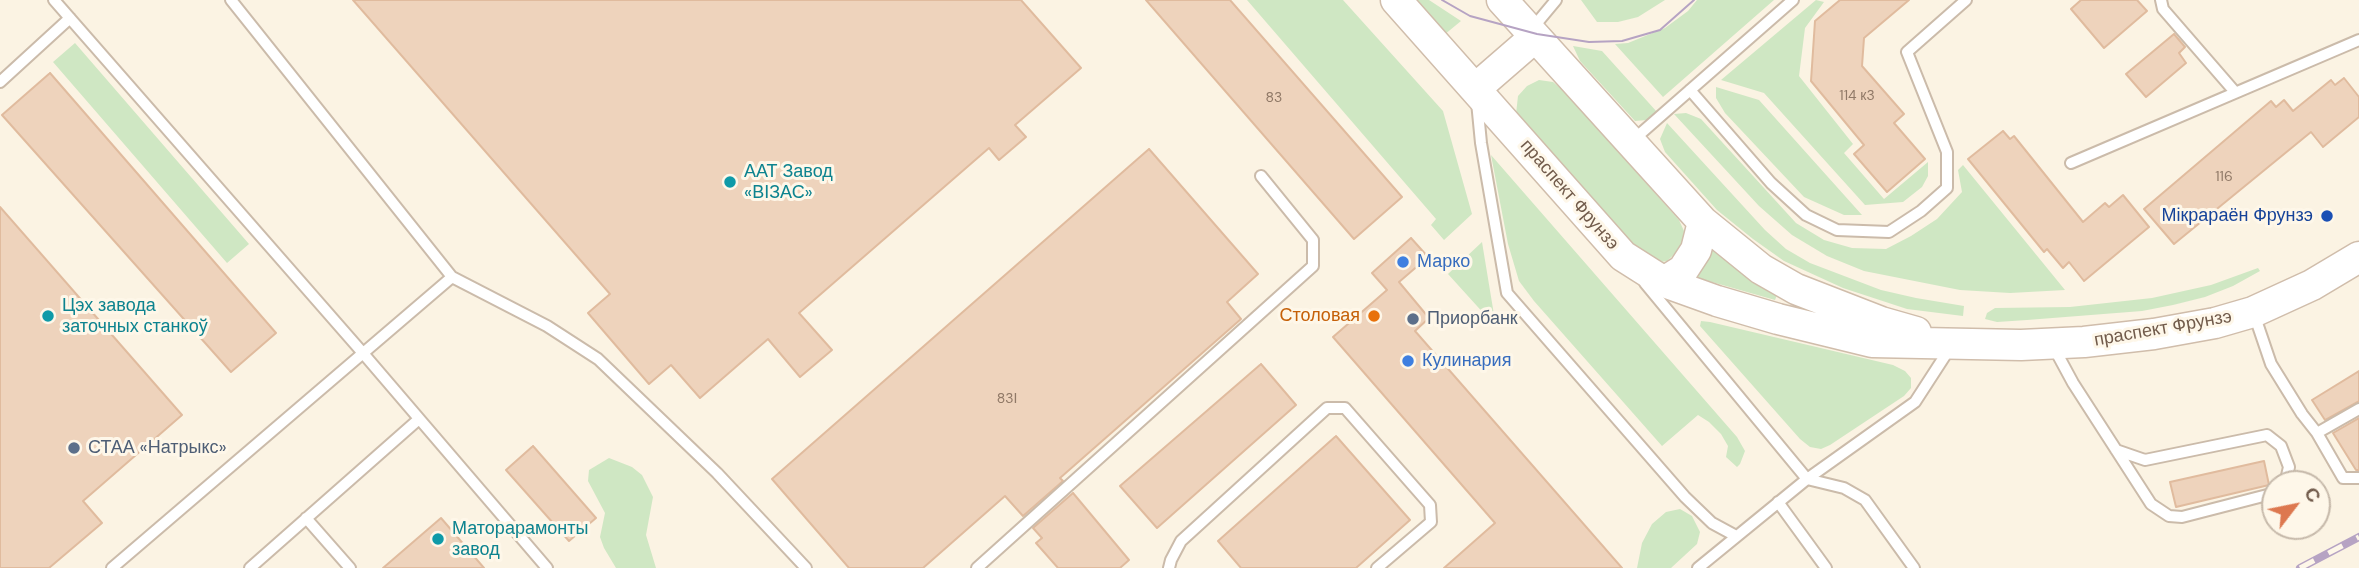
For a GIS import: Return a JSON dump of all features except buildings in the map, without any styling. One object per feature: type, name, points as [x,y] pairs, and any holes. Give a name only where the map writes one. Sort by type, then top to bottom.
[{"type":"main road","name":"праспект Фрунзэ","points":[[1396,0],[1623,256],[1664,282],[1778,319],[1872,342],[2052,344],[2154,334],[2214,323],[2253,312],[2312,285],[2359,257]]},
{"type":"main road","name":"праспект Фрунзэ","points":[[1502,0],[1703,222],[1761,269],[1796,289],[1881,322],[1954,343]]},
{"type":"main road","points":[[1475,89],[1532,35]]},
{"type":"main road","points":[[1664,282],[1683,270],[1696,250],[1703,222]]},
{"type":"lane","points":[[54,0],[547,568]]},
{"type":"lane","points":[[231,0],[452,277],[548,327],[598,359],[717,473],[806,568]]},
{"type":"lane","points":[[1532,35],[1556,0]]},
{"type":"lane","points":[[1630,143],[1793,0]]},
{"type":"lane","points":[[1690,90],[1771,183],[1805,215],[1837,230],[1889,232],[1921,211],[1947,188],[1947,152],[1907,52],[1966,0]]},
{"type":"lane","points":[[2161,0],[2163,9],[2235,92]]},
{"type":"lane","points":[[0,82],[70,18]]},
{"type":"lane","points":[[2071,163],[2359,40]]},
{"type":"lane","points":[[1475,89],[1481,143],[1507,293],[1685,497],[1712,523],[1736,536]]},
{"type":"lane","points":[[977,568],[1313,266],[1313,240],[1261,176]]},
{"type":"lane","points":[[1623,256],[1807,478],[1844,488],[1865,500],[1914,568]]},
{"type":"lane","points":[[112,568],[452,277]]},
{"type":"lane","points":[[2253,312],[2271,364],[2343,478],[2359,478]]},
{"type":"lane","points":[[1698,568],[1807,478],[1915,402],[1954,343]]},
{"type":"lane","points":[[2052,344],[2073,383],[2151,504],[2169,516],[2182,517],[2261,497]]},
{"type":"lane","points":[[1169,568],[1181,541],[1326,408],[1345,408],[1430,505],[1431,522],[1377,568]]},
{"type":"lane","points":[[2317,433],[2359,409]]},
{"type":"lane","points":[[250,568],[419,419]]},
{"type":"lane","points":[[2116,450],[2146,460],[2267,435],[2281,446],[2288,470]]},
{"type":"lane","points":[[1778,502],[1826,568]]},
{"type":"lane","points":[[306,518],[350,568]]},
{"type":"green space","points":[[1247,0],[1343,0],[1443,111],[1472,214],[1444,240],[1431,225],[1436,219]]},
{"type":"green space","points":[[1413,0],[1429,0],[1461,21],[1444,35]]},
{"type":"green space","points":[[1581,0],[1665,0],[1638,17],[1618,22],[1597,22]]},
{"type":"green space","points":[[1697,0],[1774,0],[1663,97],[1615,44],[1628,43],[1665,28],[1688,11]]},
{"type":"green space","points":[[1816,0],[1824,2],[1805,28],[1799,76],[1853,144],[1844,153],[1884,199],[1928,162],[1928,176],[1922,187],[1903,202],[1865,205],[1764,93],[1721,80]]},
{"type":"green space","points":[[75,43],[249,244],[227,263],[53,62]]},
{"type":"green space","points":[[1573,46],[1602,51],[1657,112],[1647,120],[1635,121],[1580,61]]},
{"type":"green space","points":[[1539,80],[1553,82],[1565,92],[1679,220],[1684,231],[1681,248],[1667,261],[1655,263],[1641,258],[1516,114],[1518,96],[1527,86]]},
{"type":"green space","points":[[1716,87],[1759,100],[1862,215],[1844,215],[1804,197],[1725,113],[1716,98]]},
{"type":"green space","points":[[1686,113],[1701,119],[1796,223],[1824,240],[1852,248],[1886,249],[1937,219],[1962,192],[1958,170],[1963,165],[2065,290],[2010,293],[1960,290],[1864,271],[1827,256],[1792,235],[1759,206],[1674,114]]},
{"type":"green space","points":[[1667,123],[1765,230],[1786,249],[1810,263],[1881,290],[1964,306],[1963,316],[1907,309],[1843,288],[1784,261],[1717,210],[1665,152],[1660,139]]},
{"type":"green space","points":[[1491,155],[1737,437],[1745,451],[1737,467],[1726,457],[1728,446],[1721,434],[1698,415],[1662,446],[1534,301],[1519,281],[1508,244]]},
{"type":"green space","points":[[1482,242],[1496,327],[1448,274]]},
{"type":"green space","points":[[1709,246],[1777,295],[1775,300],[1691,276]]},
{"type":"green space","points":[[2258,268],[2260,271],[2233,286],[2205,297],[2142,311],[1997,322],[1985,319],[1987,313],[1995,308],[2070,307],[2152,298],[2211,285]]},
{"type":"green space","points":[[1701,321],[1893,365],[1905,371],[1911,378],[1911,388],[1904,396],[1830,445],[1821,449],[1810,447],[1700,326]]},
{"type":"green space","points":[[609,458],[632,467],[642,475],[653,497],[646,535],[656,568],[616,568],[604,548],[600,537],[605,513],[588,481],[589,470]]},
{"type":"green space","points":[[1680,509],[1692,516],[1700,532],[1697,544],[1671,568],[1637,568],[1642,543],[1652,524],[1666,512]]},
{"type":"tram line","points":[[1442,0],[1470,16],[1537,34],[1589,42],[1622,41],[1660,30],[1694,0]]},
{"type":"railway","points":[[2300,568],[2359,537]]},
{"type":"place","name":"ААТ Завод «ВІЗАС»","points":[[730,182]]},
{"type":"place","name":"Мікрараён Фрунзэ","points":[[2327,216]]},
{"type":"place","name":"Марко","points":[[1403,262]]},
{"type":"place","name":"Цэх завода заточных станкоў","points":[[48,316]]},
{"type":"place","name":"Столовая","points":[[1374,316]]},
{"type":"place","name":"Приорбанк","points":[[1413,319]]},
{"type":"place","name":"Кулинария","points":[[1408,361]]},
{"type":"place","name":"СТАА «Натрыкс»","points":[[74,448]]},
{"type":"place","name":"Маторарамонты завод","points":[[438,539]]}]
